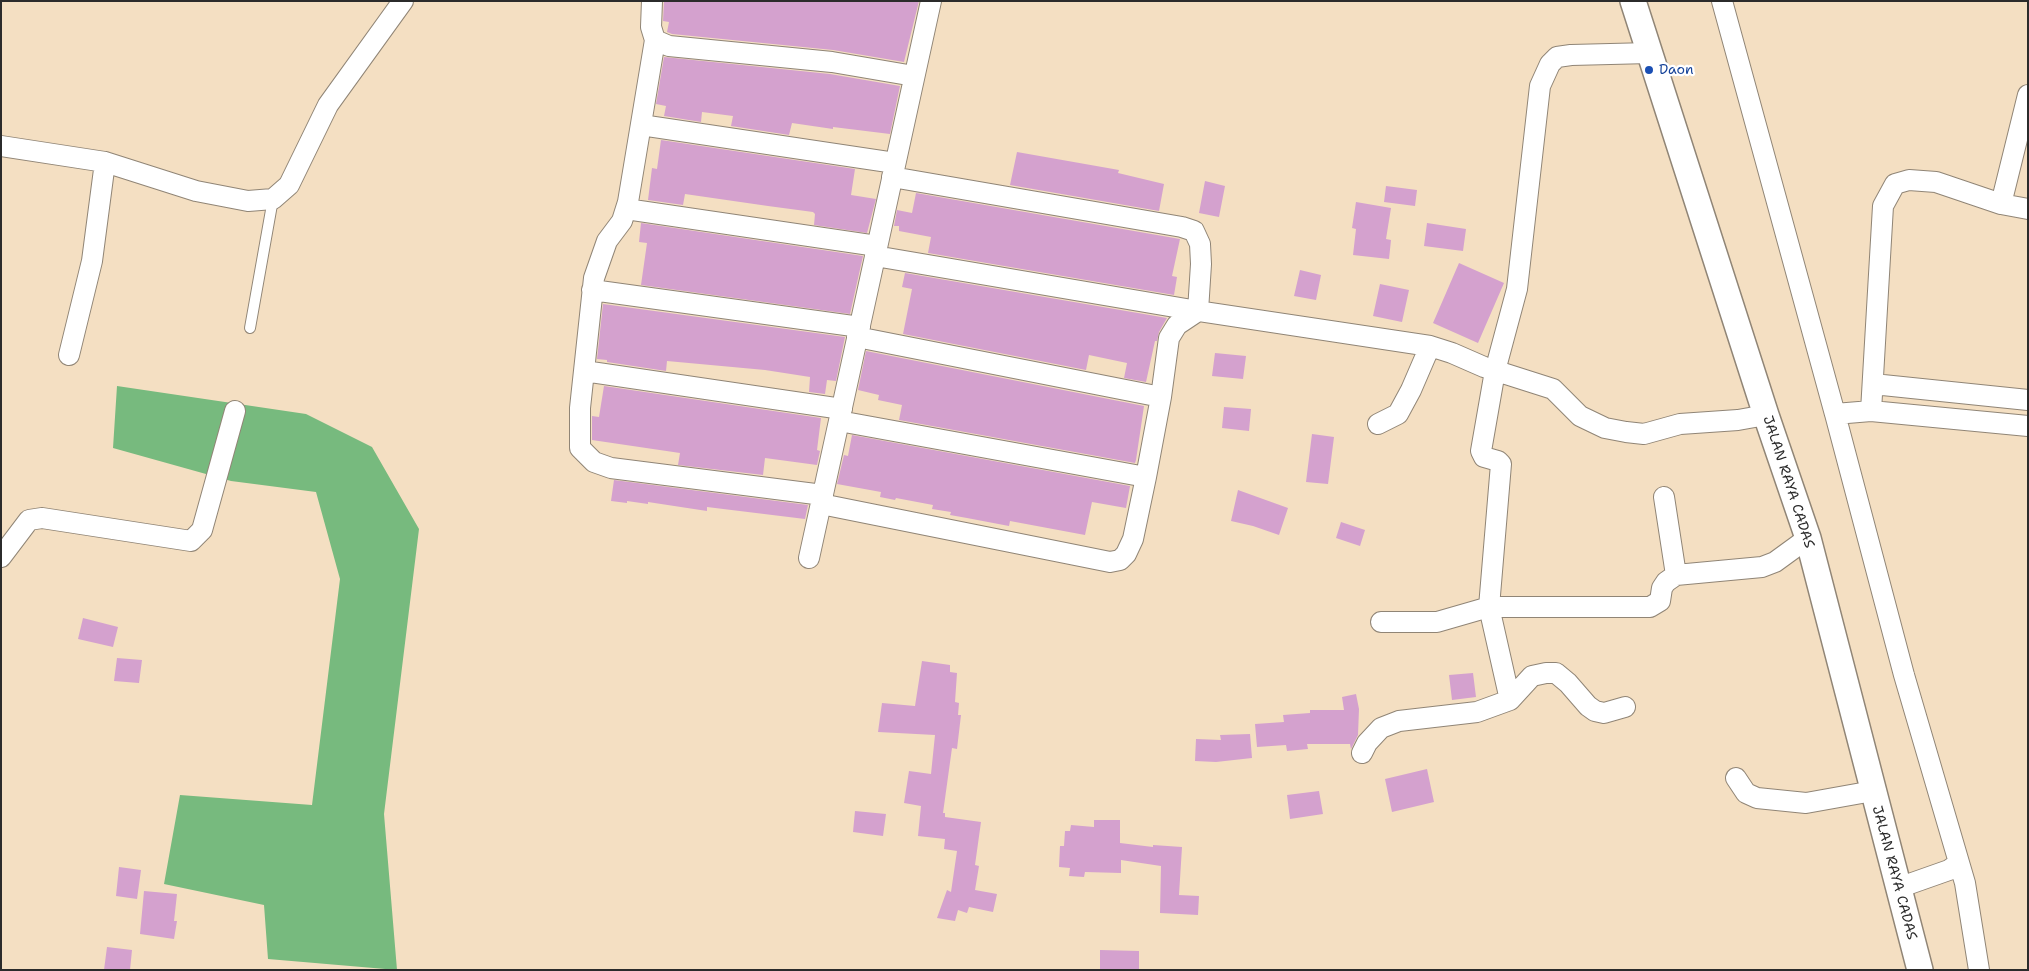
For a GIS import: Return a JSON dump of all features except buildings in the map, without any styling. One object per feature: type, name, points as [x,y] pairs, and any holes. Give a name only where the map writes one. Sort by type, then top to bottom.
[{"type":"street","points":[[1,146],[105,162],[196,191],[248,201],[273,199],[289,185],[328,105],[403,1]]},
{"type":"street","points":[[652,1],[650,27],[655,40],[626,209],[622,221],[607,241],[594,278],[592,290],[580,408],[580,448],[594,462],[611,468],[822,499],[1110,562],[1120,560],[1126,554],[1133,539],[1161,397],[1170,338],[1181,321],[1198,311]]},
{"type":"street","points":[[809,558],[930,1]]},
{"type":"street","name":"JALAN RAYA CADAS","points":[[1633,1],[1766,415],[1808,538],[1873,791],[1902,886],[1920,970]]},
{"type":"street","points":[[1722,1],[1835,414],[1954,866],[1968,898],[1979,970]]},
{"type":"street","points":[[655,40],[669,46],[832,62],[914,76]]},
{"type":"street","points":[[1510,700],[1489,607],[1502,469],[1498,461],[1484,457],[1481,452],[1495,371],[1517,289],[1540,86],[1550,64],[1557,57],[1650,53]]},
{"type":"street","points":[[2001,204],[2028,95]]},
{"type":"street","points":[[641,125],[894,170],[1182,227],[1194,231],[1200,244],[1201,264],[1198,311]]},
{"type":"street","points":[[69,356],[92,261],[105,162]]},
{"type":"street","points":[[1871,411],[1884,206],[1895,184],[1909,180],[1936,182],[2001,204],[2028,209]]},
{"type":"street","points":[[626,209],[876,251],[1198,311],[1430,346],[1495,371],[1553,389],[1580,416],[1605,428],[1626,432],[1644,434],[1680,424],[1724,422],[1766,415]]},
{"type":"street","points":[[592,290],[858,332],[1161,397]]},
{"type":"street","points":[[1378,424],[1398,414],[1411,390],[1430,346]]},
{"type":"street","points":[[584,370],[840,415],[1146,477]]},
{"type":"street","points":[[1873,384],[2028,400]]},
{"type":"street","points":[[1,557],[29,520],[42,518],[191,541],[202,530],[235,411]]},
{"type":"street","points":[[1835,414],[1871,411],[2028,426]]},
{"type":"street","points":[[1664,497],[1676,575]]},
{"type":"street","points":[[1381,622],[1437,622],[1489,607],[1650,606],[1660,601],[1662,588],[1666,582],[1676,575],[1762,567],[1776,562],[1808,538]]},
{"type":"street","points":[[1362,752],[1381,728],[1399,721],[1477,712],[1510,700],[1532,676],[1556,673],[1595,711],[1604,713],[1625,707]]},
{"type":"street","points":[[1736,778],[1746,793],[1757,798],[1806,803],[1873,791]]},
{"type":"street","points":[[1902,886],[1954,866]]},
{"type":"lane","points":[[250,328],[273,199]]},
{"type":"green space","points":[[117,386],[306,414],[372,447],[419,529],[384,814],[397,970],[268,959],[264,905],[164,884],[180,795],[312,805],[340,579],[316,492],[231,481],[113,448]]},
{"type":"place","name":"Daon","points":[[1649,70]]}]
